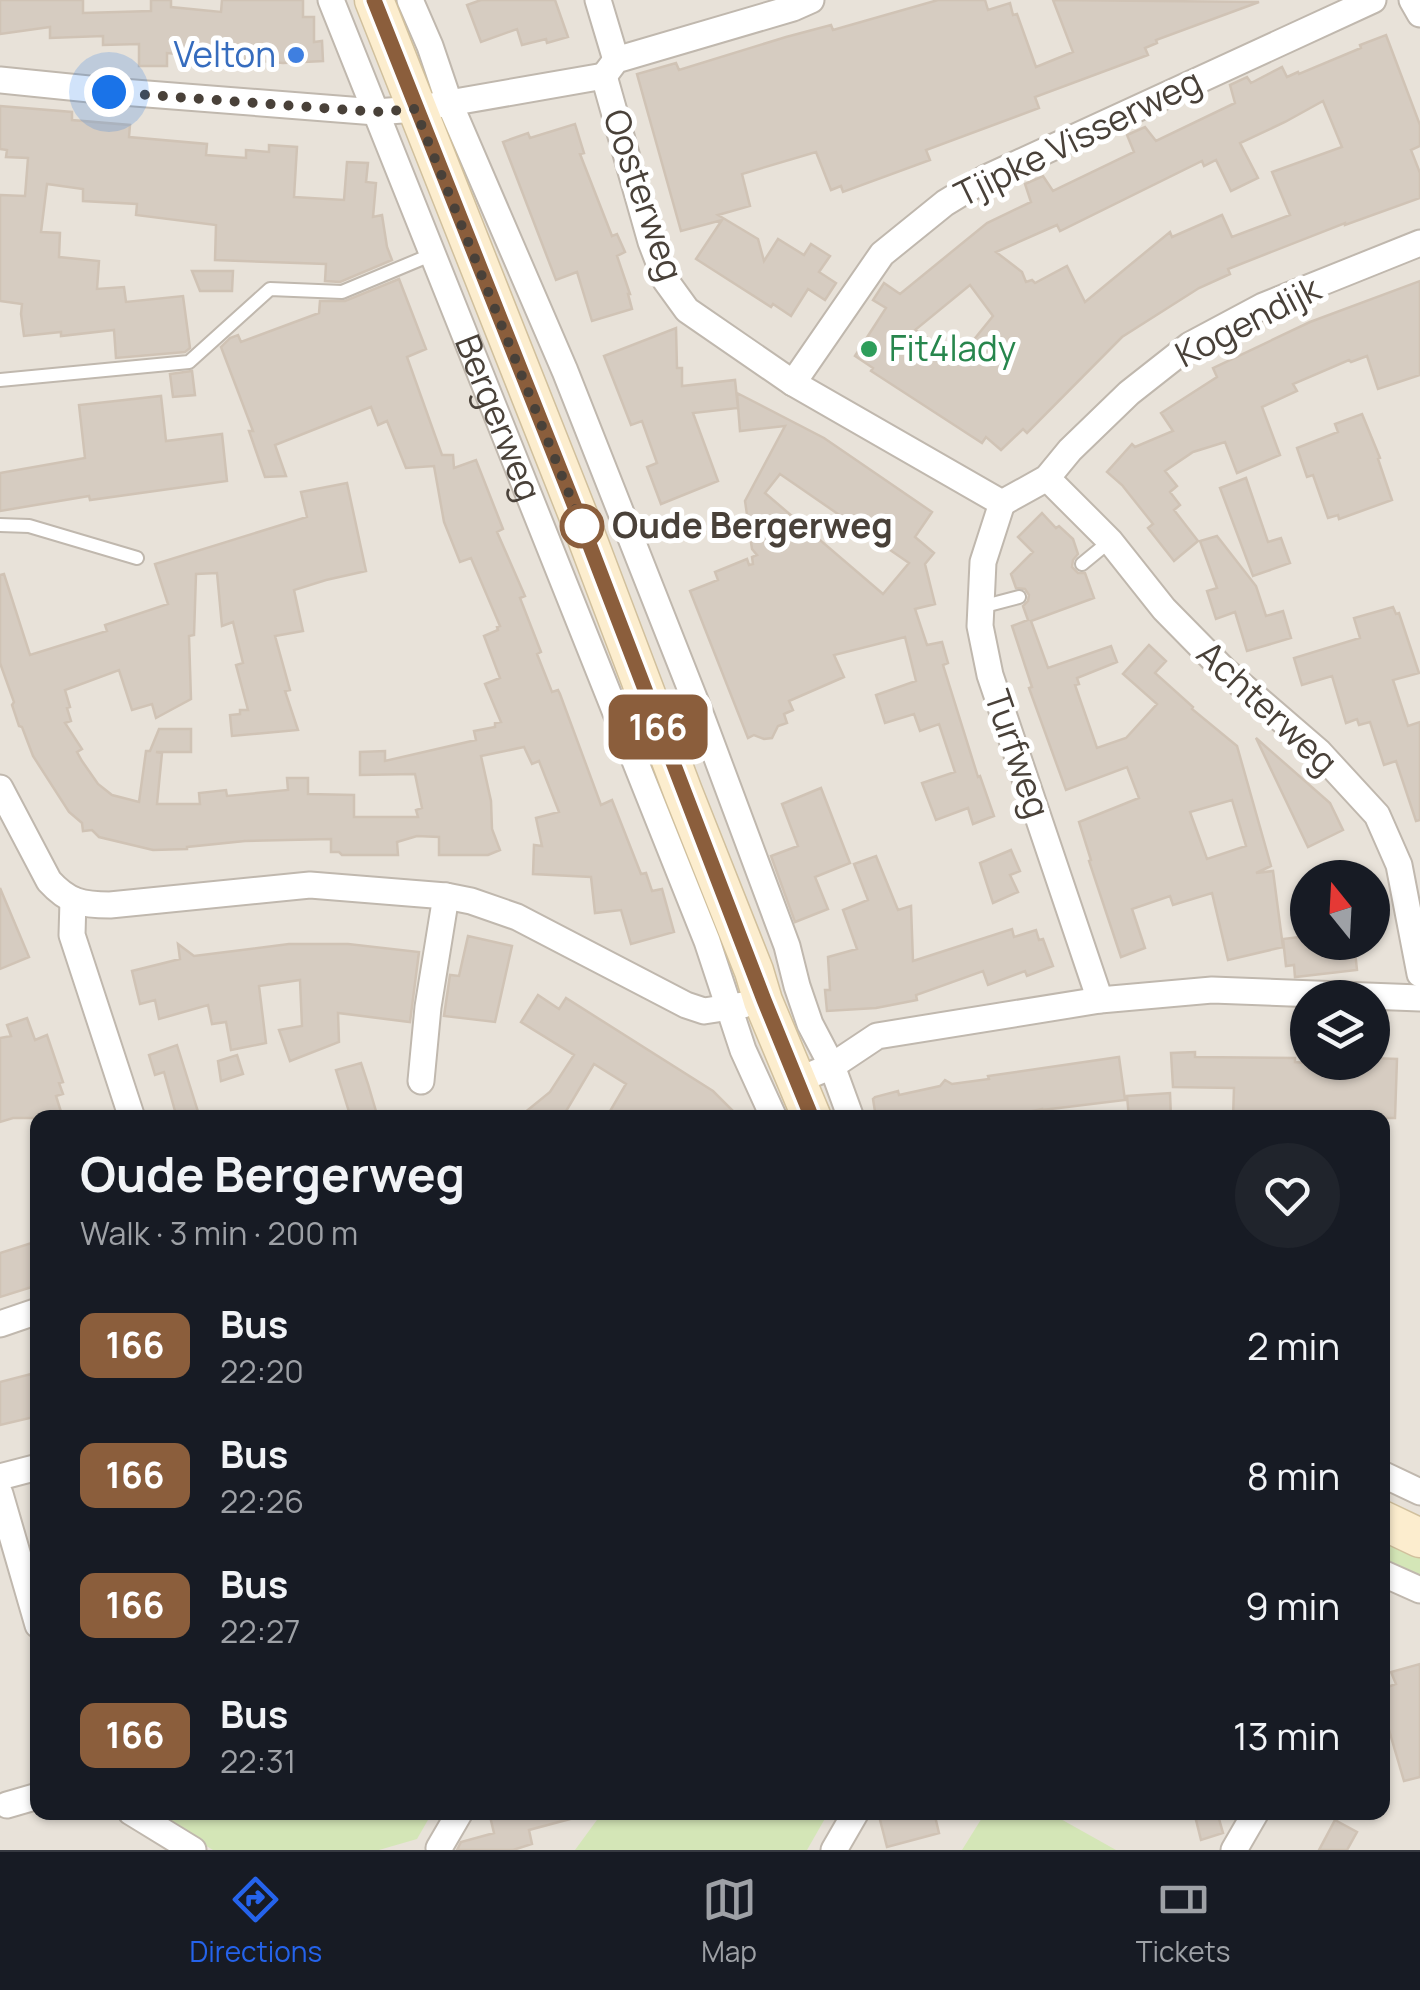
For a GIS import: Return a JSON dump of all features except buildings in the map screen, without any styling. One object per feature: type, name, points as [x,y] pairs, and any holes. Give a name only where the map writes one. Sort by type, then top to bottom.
[{"type":"main road","name":"Bergerweg","points":[[374,0],[432,105],[582,525],[683,792],[749,993],[808,1110]]},
{"type":"main road","points":[[1390,1524],[1420,1538]]},
{"type":"street","name":"Bergerweg","points":[[331,0],[700,922],[749,993],[743,1050],[770,1110]]},
{"type":"street","name":"Bergerweg","points":[[410,0],[430,46],[432,105],[566,371],[788,946],[810,1024],[832,1066],[848,1110]]},
{"type":"street","points":[[598,0],[610,68],[811,0]]},
{"type":"street","name":"Tjipke Visserweg","points":[[793,382],[882,254],[945,203],[986,178],[1373,0]]},
{"type":"street","points":[[1412,0],[1420,14]]},
{"type":"street","name":"Oosterweg","points":[[0,80],[376,112],[432,105],[610,68],[652,242],[666,281],[688,310],[793,382],[1002,503]]},
{"type":"street","name":"Kogendijk","points":[[1002,503],[1047,478],[1129,393],[1190,345],[1263,306],[1420,243]]},
{"type":"street","name":"Achterweg","points":[[1047,478],[1110,540],[1164,609],[1212,658],[1318,752],[1378,815],[1399,865],[1420,974]]},
{"type":"street","name":"Turfweg","points":[[1002,503],[983,562],[980,626],[990,676],[1100,1000]]},
{"type":"street","points":[[0,788],[42,872],[60,893],[73,900],[110,905],[310,885],[446,896],[522,919],[704,1011],[749,993],[778,920]]},
{"type":"street","points":[[683,792],[733,803]]},
{"type":"street","points":[[421,1081],[446,896]]},
{"type":"street","points":[[73,900],[72,934],[129,1110]]},
{"type":"street","points":[[796,1082],[832,1066],[877,1036],[1100,1000],[1212,990],[1420,998]]},
{"type":"street","points":[[0,1324],[30,1315]]},
{"type":"street","points":[[0,1477],[30,1468]]},
{"type":"street","points":[[1390,1478],[1420,1492]]},
{"type":"street","points":[[0,1494],[30,1597]]},
{"type":"street","points":[[1390,1577],[1420,1590]]},
{"type":"street","points":[[7,1806],[30,1799]]},
{"type":"street","points":[[144,1820],[193,1850]]},
{"type":"street","points":[[438,1849],[455,1820]]},
{"type":"street","points":[[834,1850],[851,1820]]},
{"type":"street","points":[[1234,1850],[1251,1820]]},
{"type":"lane","points":[[0,380],[190,362],[270,289],[342,292],[432,254]]},
{"type":"lane","points":[[0,525],[29,526],[136,558]]},
{"type":"lane","points":[[1082,564],[1110,540]]},
{"type":"lane","points":[[981,607],[1019,598]]},
{"type":"shaded area","points":[[0,0],[1420,0],[1420,1850],[0,1850]]},
{"type":"green space","points":[[1390,1544],[1420,1558],[1420,1583],[1390,1568]]},
{"type":"green space","points":[[164,1820],[428,1820],[417,1839],[379,1850],[213,1850]]},
{"type":"green space","points":[[597,1820],[824,1820],[807,1850],[575,1850]]},
{"type":"green space","points":[[981,1820],[1062,1820],[1116,1850],[962,1850]]},
{"type":"bus line","name":"166","points":[[374,0],[808,1110]]},
{"type":"place","name":"Velton","points":[[296,55]]},
{"type":"place","name":"Fit4lady","points":[[869,349]]},
{"type":"place","name":"Oude Bergerweg","points":[[582,526]]},
{"type":"route","points":[[109,92],[376,112],[415,109],[582,526]]}]
